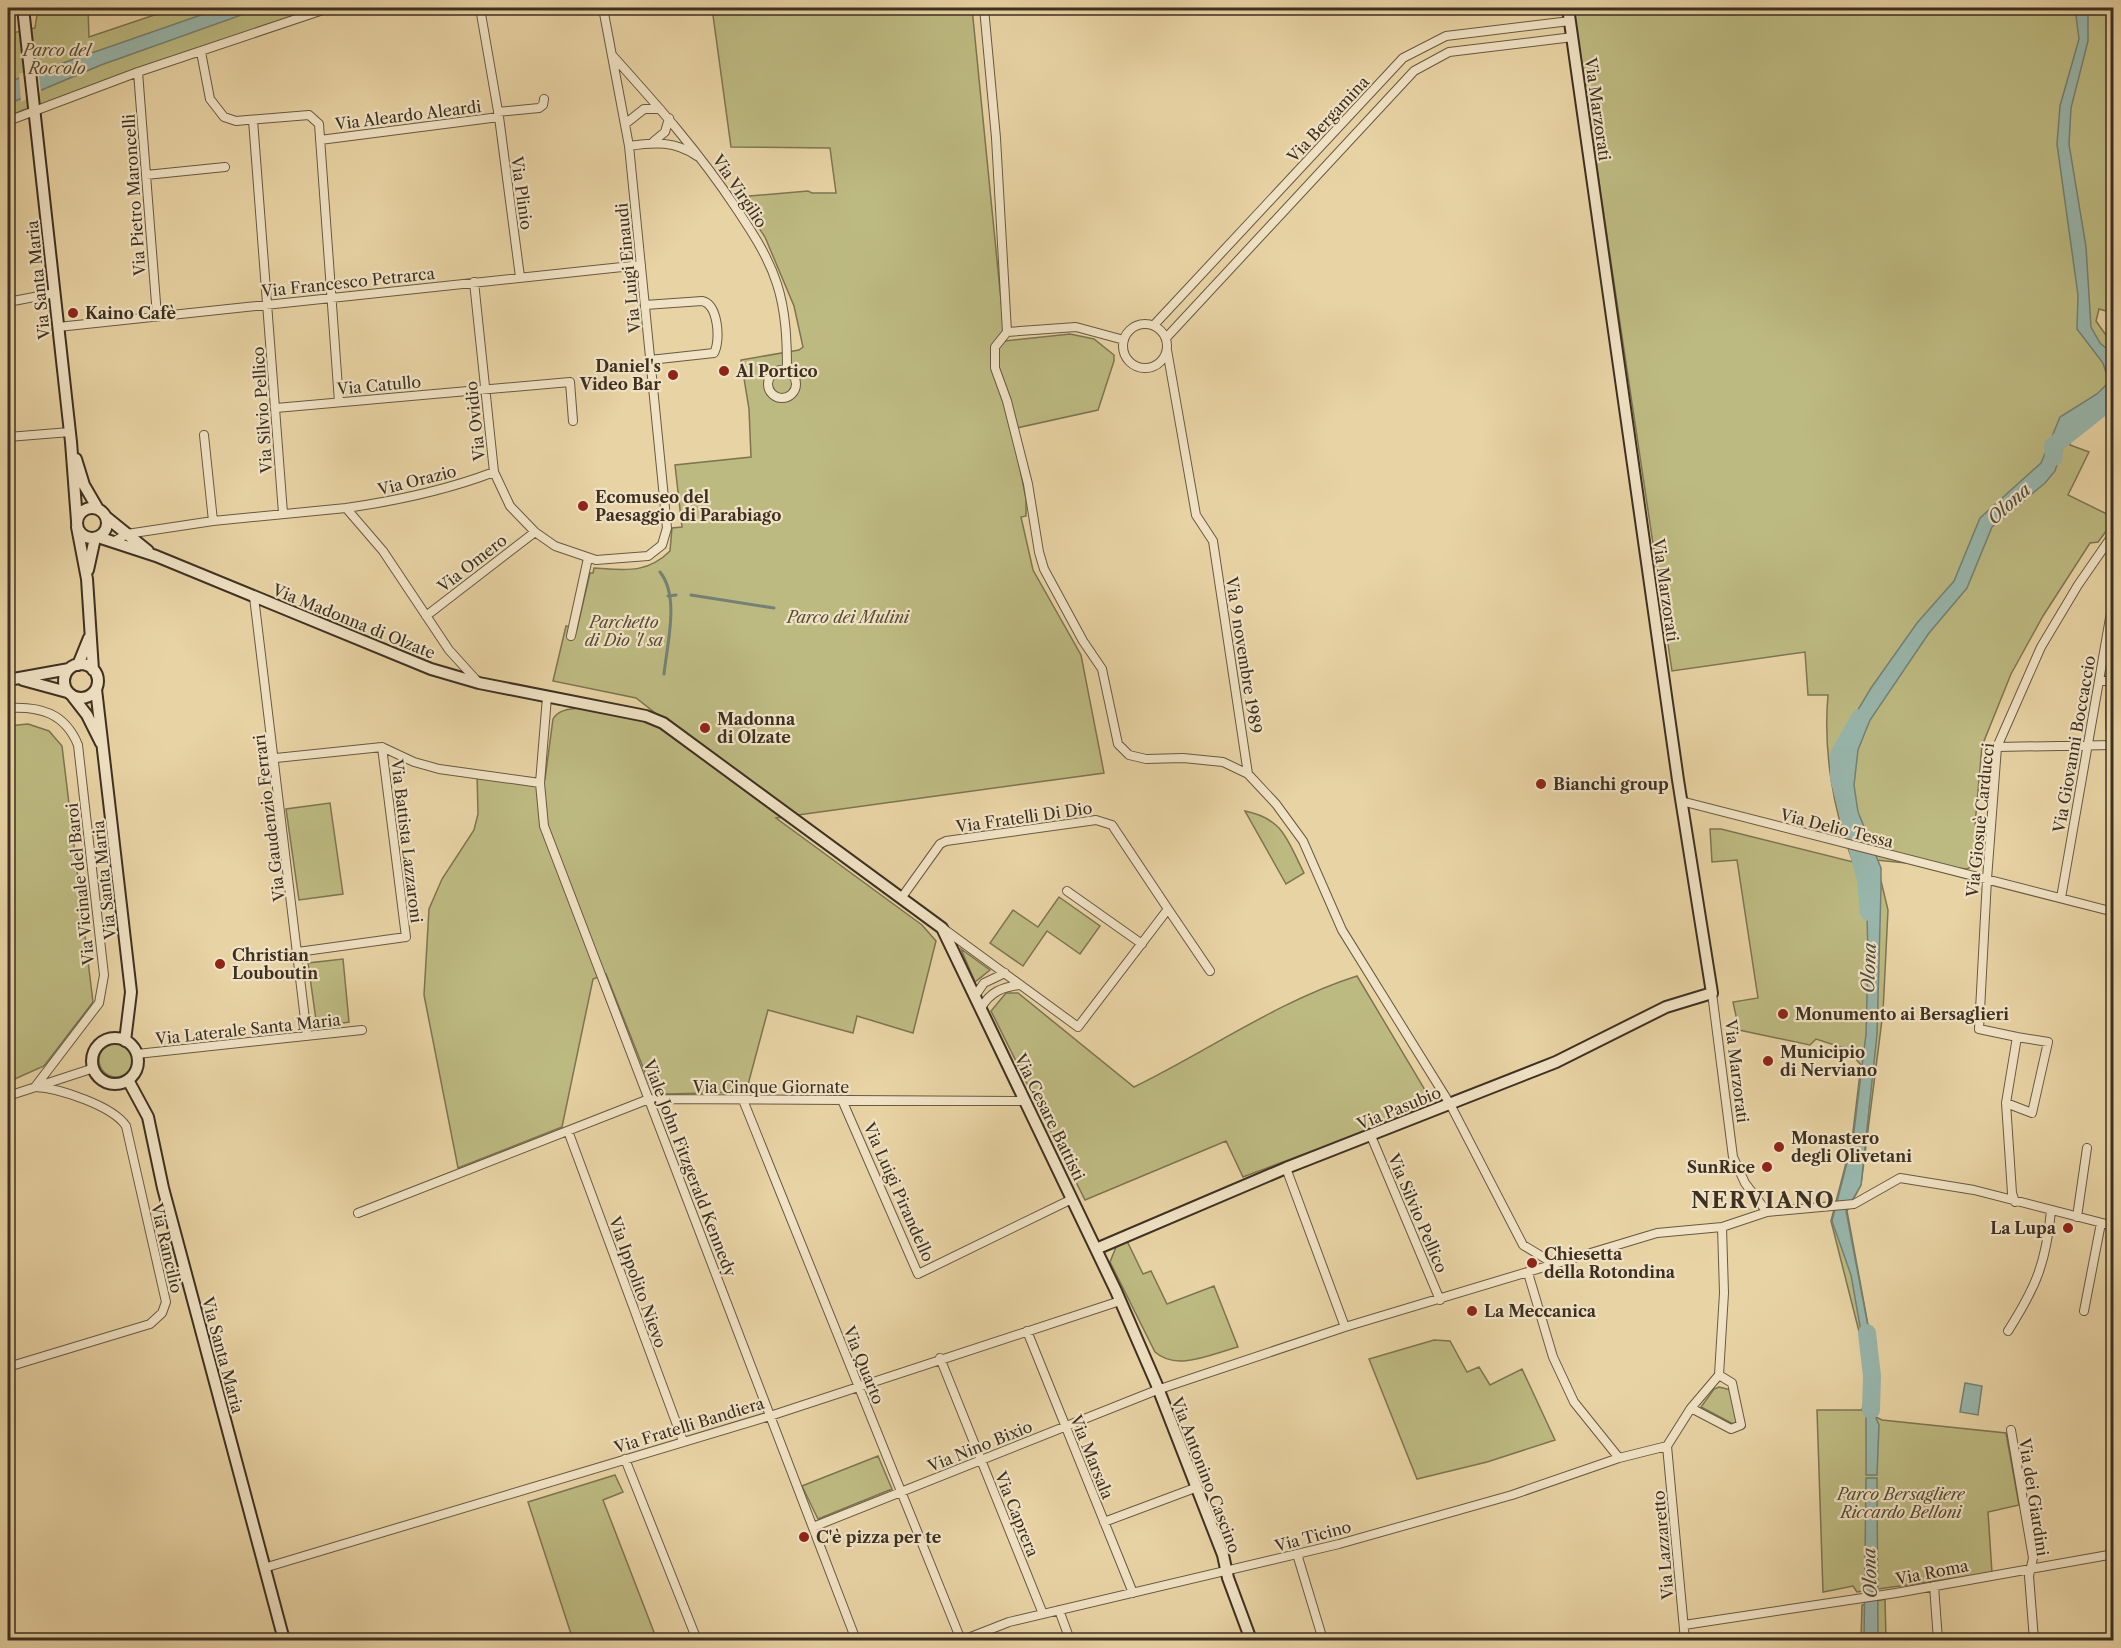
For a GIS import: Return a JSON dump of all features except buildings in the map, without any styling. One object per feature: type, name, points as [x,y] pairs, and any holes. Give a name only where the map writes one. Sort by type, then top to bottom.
[{"type":"street","name":"Via Santa Maria","points":[[23,8],[55,293],[77,524],[87,579],[93,670],[96,676],[105,751],[131,992],[125,1041]]},
{"type":"street","points":[[8,122],[34,107],[329,8]]},
{"type":"street","name":"Via Plinio","points":[[480,8],[498,114],[520,278]]},
{"type":"street","name":"Via Luigi Einaudi","points":[[603,8],[629,146],[667,528]]},
{"type":"street","points":[[984,8],[996,138],[1007,332],[995,347],[995,368],[1007,401],[1028,484],[1044,569],[1083,641],[1102,669],[1118,744],[1129,755],[1146,759],[1183,758],[1223,762],[1248,774],[1276,804],[1303,841],[1342,930],[1450,1104],[1523,1245],[1556,1265]]},
{"type":"street","name":"Via Marzorati","points":[[1568,8],[1734,1157],[1741,1175],[1767,1212]]},
{"type":"street","name":"Via Bergamina","points":[[1154,326],[1403,58],[1446,36],[1570,21]]},
{"type":"street","name":"Via Bergamina","points":[[1166,338],[1414,71],[1449,52],[1573,37]]},
{"type":"street","points":[[201,52],[207,88],[216,109],[229,120],[309,115],[319,124],[339,402]]},
{"type":"street","name":"Via Virgilio","points":[[611,54],[669,118],[703,160],[758,241],[771,268],[783,308],[787,330],[787,370]]},
{"type":"street","name":"Via Pietro Maroncelli","points":[[138,72],[157,316]]},
{"type":"street","points":[[498,114],[539,108],[544,99]]},
{"type":"street","points":[[625,124],[644,109],[653,107],[662,110]]},
{"type":"street","name":"Via Aleardo Aleardi","points":[[320,140],[498,114]]},
{"type":"street","points":[[652,142],[665,132],[669,118]]},
{"type":"street","name":"Via Silvio Pellico","points":[[253,120],[283,513]]},
{"type":"street","points":[[629,146],[652,142],[678,146],[703,160]]},
{"type":"street","points":[[146,175],[225,167]]},
{"type":"street","name":"Via Francesco Petrarca","points":[[58,327],[641,265]]},
{"type":"street","name":"Via Ovidio","points":[[474,282],[494,472],[510,506],[535,532],[555,546],[596,560],[648,556],[662,545],[667,528]]},
{"type":"street","points":[[8,302],[55,293]]},
{"type":"street","points":[[645,305],[702,301],[708,302],[714,309],[717,344],[714,353],[650,360]]},
{"type":"street","points":[[1142,324],[1154,326],[1166,338],[1167,350],[1159,364],[1140,368],[1129,361],[1125,354],[1124,340],[1134,327],[1142,324]]},
{"type":"street","points":[[1007,332],[1076,327],[1124,340]]},
{"type":"street","name":"Via 9 novembre 1989","points":[[1167,350],[1196,515],[1213,541],[1248,774]]},
{"type":"street","name":"Via Catullo","points":[[276,408],[570,382],[573,422]]},
{"type":"street","points":[[204,435],[213,521]]},
{"type":"street","points":[[8,437],[70,437]]},
{"type":"street","name":"Via Santa Maria","points":[[70,437],[84,485],[102,513],[106,528],[97,537],[87,579]]},
{"type":"street","name":"Via Orazio","points":[[127,534],[213,521],[375,504],[472,480],[494,472]]},
{"type":"street","points":[[97,537],[84,536],[77,524],[82,511],[87,508],[102,513]]},
{"type":"street","points":[[346,508],[383,551],[449,650],[480,683]]},
{"type":"street","name":"Via Madonna di Olzate","points":[[102,513],[156,556]]},
{"type":"street","name":"Via Omero","points":[[426,616],[535,532]]},
{"type":"street","name":"Via Giosuè Carducci","points":[[2017,1037],[1979,1029],[1997,747],[2041,647],[2078,585],[2114,533]]},
{"type":"street","points":[[112,543],[127,534]]},
{"type":"street","name":"Via Madonna di Olzate","points":[[97,537],[156,556],[431,669],[547,698]]},
{"type":"street","points":[[571,636],[588,558]]},
{"type":"street","name":"Via Giovanni Boccaccio","points":[[2061,898],[2114,595]]},
{"type":"street","name":"Via Gaudenzio Ferrari","points":[[254,597],[276,758],[307,1036]]},
{"type":"street","name":"Via Santa Maria","points":[[91,632],[74,667],[64,680],[70,694],[87,715],[105,751]]},
{"type":"street","points":[[8,680],[19,680],[74,667],[93,670]]},
{"type":"street","points":[[19,680],[86,697],[96,688]]},
{"type":"street","points":[[2099,681],[2114,681]]},
{"type":"street","name":"Viale John Fitzgerald Kennedy","points":[[547,698],[540,783],[544,826],[856,1641]]},
{"type":"street","name":"Via Cesare Battisti","points":[[547,698],[646,717],[663,723],[942,928],[1096,1249],[1157,1390]]},
{"type":"street","name":"Via Vicinale del Baroi","points":[[8,708],[34,707],[53,714],[68,727],[78,745],[104,975],[99,1004],[35,1087]]},
{"type":"street","points":[[1997,747],[2114,745]]},
{"type":"street","points":[[276,758],[382,747],[414,762],[439,769],[540,783]]},
{"type":"street","name":"Via Battista Lazzaroni","points":[[298,952],[406,937],[382,747]]},
{"type":"street","name":"Via Delio Tessa","points":[[1681,801],[2114,912]]},
{"type":"street","name":"Via Fratelli Di Dio","points":[[902,897],[940,844],[946,841],[1096,820],[1112,825],[1210,971]]},
{"type":"street","points":[[1067,891],[1142,944]]},
{"type":"street","points":[[942,928],[1078,1027],[1168,909]]},
{"type":"street","points":[[975,996],[984,983],[1005,973]]},
{"type":"street","points":[[981,1008],[991,994],[1000,989],[1020,985]]},
{"type":"street","name":"Via Pasubio","points":[[1096,1249],[1286,1168],[1556,1062],[1666,1007],[1712,993]]},
{"type":"street","name":"Via Laterale Santa Maria","points":[[137,1054],[362,1030]]},
{"type":"street","points":[[2006,1103],[2032,1113],[2048,1042],[2017,1037],[2006,1103],[2012,1193],[2015,1202]]},
{"type":"street","points":[[114,1038],[125,1041],[137,1054],[138,1066],[128,1080],[117,1084],[105,1082],[94,1068],[93,1057],[103,1042],[114,1038]]},
{"type":"street","points":[[8,1096],[94,1068]]},
{"type":"street","name":"Via Santa Maria","points":[[128,1080],[148,1117],[163,1188],[284,1641]]},
{"type":"street","name":"Via Rancilio","points":[[8,1366],[150,1324],[162,1313],[166,1302],[126,1126],[109,1110],[49,1088],[35,1087]]},
{"type":"street","name":"Via Cinque Giornate","points":[[358,1213],[649,1100],[1025,1101]]},
{"type":"street","name":"Via Quarto","points":[[743,1100],[962,1641]]},
{"type":"street","name":"Via Luigi Pirandello","points":[[842,1100],[918,1274],[1072,1199]]},
{"type":"street","name":"Via Ippolito Nievo","points":[[568,1131],[683,1441]]},
{"type":"street","name":"Via Silvio Pellico","points":[[1371,1136],[1440,1300]]},
{"type":"street","points":[[2076,1217],[2087,1148]]},
{"type":"street","points":[[1286,1168],[1345,1327]]},
{"type":"street","points":[[1157,1390],[1345,1327],[1657,1233],[1722,1227],[1767,1212],[1854,1204],[1900,1178],[1974,1190],[2114,1226]]},
{"type":"street","points":[[2008,1331],[2031,1294],[2039,1273],[2048,1241],[2051,1211]]},
{"type":"street","points":[[2084,1311],[2101,1223]]},
{"type":"street","points":[[1667,1446],[1691,1408],[1719,1375],[1724,1293],[1722,1227]]},
{"type":"street","points":[[1528,1273],[1553,1357],[1574,1402],[1619,1458]]},
{"type":"street","name":"Via Fratelli Bandiera","points":[[264,1568],[770,1416],[857,1385],[1120,1301]]},
{"type":"street","name":"Via Marsala","points":[[1027,1331],[1133,1593]]},
{"type":"street","name":"Via Caprera","points":[[940,1358],[1043,1614]]},
{"type":"street","points":[[1691,1408],[1731,1429],[1741,1425],[1732,1383],[1719,1375]]},
{"type":"street","name":"Via Nino Bixio","points":[[813,1527],[1157,1390]]},
{"type":"street","name":"Via Antonino Cascino","points":[[1157,1390],[1223,1555],[1226,1571],[1251,1641]]},
{"type":"street","name":"Via dei Giardini","points":[[2011,1430],[2033,1558],[2029,1576],[2034,1641]]},
{"type":"street","name":"Via Ticino","points":[[962,1641],[1009,1622],[1297,1554],[1512,1495],[1619,1458],[1667,1446]]},
{"type":"street","name":"Via Lazzaretto","points":[[1667,1446],[1685,1641]]},
{"type":"street","points":[[625,1459],[697,1641]]},
{"type":"street","points":[[1104,1522],[1195,1488]]},
{"type":"street","points":[[1297,1554],[1323,1641]]},
{"type":"street","name":"Via Roma","points":[[1684,1625],[1896,1593],[2031,1567],[2114,1554]]},
{"type":"street","points":[[1934,1586],[1938,1641]]},
{"type":"street","points":[[8,1596],[10,1610],[8,1621]]},
{"type":"street","points":[[1059,1610],[1070,1641]]},
{"type":"green space","name":"Parco del Roccolo","points":[[38,8],[88,8],[89,37],[175,8],[316,8],[8,117],[8,61],[11,60],[8,34],[35,28]]},
{"type":"green space","name":"Parco dei Mulini","points":[[712,8],[972,8],[1005,341],[1070,334],[1094,339],[1114,355],[1098,410],[1012,429],[1026,499],[1026,516],[1021,517],[1033,570],[1081,655],[1104,773],[776,818],[922,925],[936,941],[913,1033],[857,1016],[853,1033],[768,1010],[746,1092],[668,1094],[652,1090],[606,974],[593,979],[562,1127],[458,1168],[424,995],[429,909],[442,879],[474,830],[478,814],[477,773],[545,779],[553,719],[560,712],[572,709],[603,710],[635,718],[658,727],[719,763],[636,698],[553,681],[566,626],[577,629],[590,573],[593,573],[594,568],[626,570],[644,567],[653,564],[670,551],[672,528],[682,527],[675,465],[751,457],[749,409],[741,360],[799,350],[803,347],[794,306],[765,237],[738,197],[808,191],[836,193],[830,148],[731,147]]},
{"type":"green space","name":"Parco Bersagliere Riccardo Belloni","points":[[1573,8],[2113,8],[2113,313],[2099,309],[2096,321],[2113,345],[2113,406],[2100,418],[2070,437],[2070,445],[2089,452],[2068,495],[2113,517],[2113,522],[2098,542],[2090,543],[2043,616],[2011,674],[1982,746],[1975,825],[1980,831],[1978,864],[1967,869],[1876,860],[1888,910],[1883,1012],[1861,1185],[1847,1211],[1875,1363],[1876,1417],[1882,1420],[2006,1433],[2019,1505],[1988,1512],[1992,1573],[1857,1592],[1853,1586],[1823,1592],[1817,1410],[1862,1410],[1867,1390],[1866,1359],[1831,1221],[1852,1140],[1861,1065],[1847,1049],[1816,1039],[1810,1045],[1739,1030],[1733,1002],[1758,998],[1737,860],[1712,862],[1710,829],[1721,829],[1853,862],[1840,822],[1831,780],[1827,737],[1828,695],[1808,695],[1805,652],[1672,671]]},
{"type":"green space","points":[[2113,695],[2113,736],[2106,730],[2106,701]]},
{"type":"green space","points":[[28,724],[49,731],[62,746],[93,1002],[44,1066],[8,1082],[8,726]]},
{"type":"green space","points":[[330,803],[343,894],[299,900],[286,809]]},
{"type":"green space","points":[[1245,811],[1268,819],[1276,825],[1288,841],[1304,873],[1286,884]]},
{"type":"green space","points":[[1059,897],[1100,926],[1080,954],[1047,931],[1023,966],[990,943],[1013,910],[1038,927]]},
{"type":"green space","points":[[961,949],[990,970],[975,982]]},
{"type":"green space","points":[[343,959],[349,1022],[317,1027],[308,963]]},
{"type":"green space","points":[[1357,976],[1434,1105],[1243,1177],[1226,1141],[1085,1200],[991,1011],[1006,993],[1018,993],[1134,1087],[1299,999]]},
{"type":"green space","points":[[116,1043],[128,1048],[133,1060],[128,1072],[116,1077],[104,1072],[99,1060],[104,1048]]},
{"type":"green space","points":[[1127,1241],[1143,1274],[1151,1271],[1167,1304],[1214,1286],[1238,1347],[1184,1361],[1164,1358],[1155,1352],[1110,1262],[1116,1247]]},
{"type":"green space","points":[[1434,1340],[1450,1341],[1467,1372],[1479,1367],[1490,1385],[1522,1369],[1555,1440],[1487,1462],[1417,1479],[1369,1359]]},
{"type":"green space","points":[[1719,1387],[1731,1390],[1737,1421],[1733,1424],[1701,1407],[1714,1389]]},
{"type":"green space","points":[[878,1456],[892,1489],[818,1519],[802,1486]]},
{"type":"green space","points":[[615,1475],[623,1492],[603,1500],[657,1640],[573,1640],[528,1502]]},
{"type":"green space","points":[[1885,1599],[1886,1640],[1861,1640],[1862,1605]]},
{"type":"water","points":[[221,8],[261,8],[101,65],[8,104],[8,82]]},
{"type":"water","points":[[2075,8],[2088,8],[2088,41],[2071,108],[2069,144],[2086,247],[2091,327],[2100,343],[2113,354],[2113,398],[2078,418],[2070,426],[2055,471],[2045,483],[1992,527],[1967,588],[1929,633],[1870,720],[1858,750],[1854,785],[1858,812],[1881,868],[1877,1034],[1861,1185],[1846,1211],[1868,1326],[1873,1411],[1879,1425],[1877,1475],[1866,1475],[1866,1360],[1851,1275],[1832,1221],[1853,1139],[1866,1034],[1868,957],[1866,870],[1863,855],[1853,835],[1844,805],[1840,765],[1856,713],[1917,623],[1954,581],[1980,518],[2041,463],[2060,417],[2097,394],[2109,382],[2103,363],[2077,329],[2078,295],[2057,144],[2060,106],[2079,39]]},
{"type":"water","points":[[1965,1383],[1982,1386],[1978,1415],[1960,1412]]},
{"type":"water","points":[[1866,1478],[1877,1478],[1878,1640],[1864,1640]]},
{"type":"pier","points":[[38,68],[41,92],[21,102],[19,74]]},
{"type":"waterway","name":"Olona","points":[[2054,457],[2053,446],[2106,404],[2114,394]]},
{"type":"waterway","points":[[660,572],[666,582],[671,607],[664,674]]},
{"type":"waterway","points":[[668,596],[676,595]]},
{"type":"waterway","points":[[691,595],[774,608]]},
{"type":"waterway","name":"Olona","points":[[1860,718],[1839,755],[1839,778],[1866,880],[1869,912]]},
{"type":"waterway","name":"Olona","points":[[1867,1333],[1872,1376],[1871,1410]]},
{"type":"place","name":"Kaino Cafè","points":[[73,313]]},
{"type":"place","name":"Al Portico","points":[[724,371]]},
{"type":"place","name":"Daniel's Video Bar","points":[[673,375]]},
{"type":"place","name":"Ecomuseo del Paesaggio di Parabiago","points":[[583,506]]},
{"type":"place","name":"Madonna di Olzate","points":[[705,728]]},
{"type":"place","name":"Bianchi group","points":[[1541,784]]},
{"type":"place","name":"Christian Louboutin","points":[[220,964]]},
{"type":"place","name":"Monumento ai Bersaglieri","points":[[1783,1014]]},
{"type":"place","name":"Municipio di Nerviano","points":[[1768,1061]]},
{"type":"place","name":"Monastero degli Olivetani","points":[[1779,1147]]},
{"type":"place","name":"SunRice","points":[[1767,1167]]},
{"type":"place","name":"La Lupa","points":[[2068,1228]]},
{"type":"place","name":"Chiesetta della Rotondina","points":[[1532,1263]]},
{"type":"place","name":"La Meccanica","points":[[1472,1311]]},
{"type":"place","name":"C'è pizza per te","points":[[804,1537]]},
{"type":"district","name":"NERVIANO","points":[[1763,1200]]},
{"type":"park label","name":"Parchetto di Dio 'l sa","points":[[624,631]]}]
